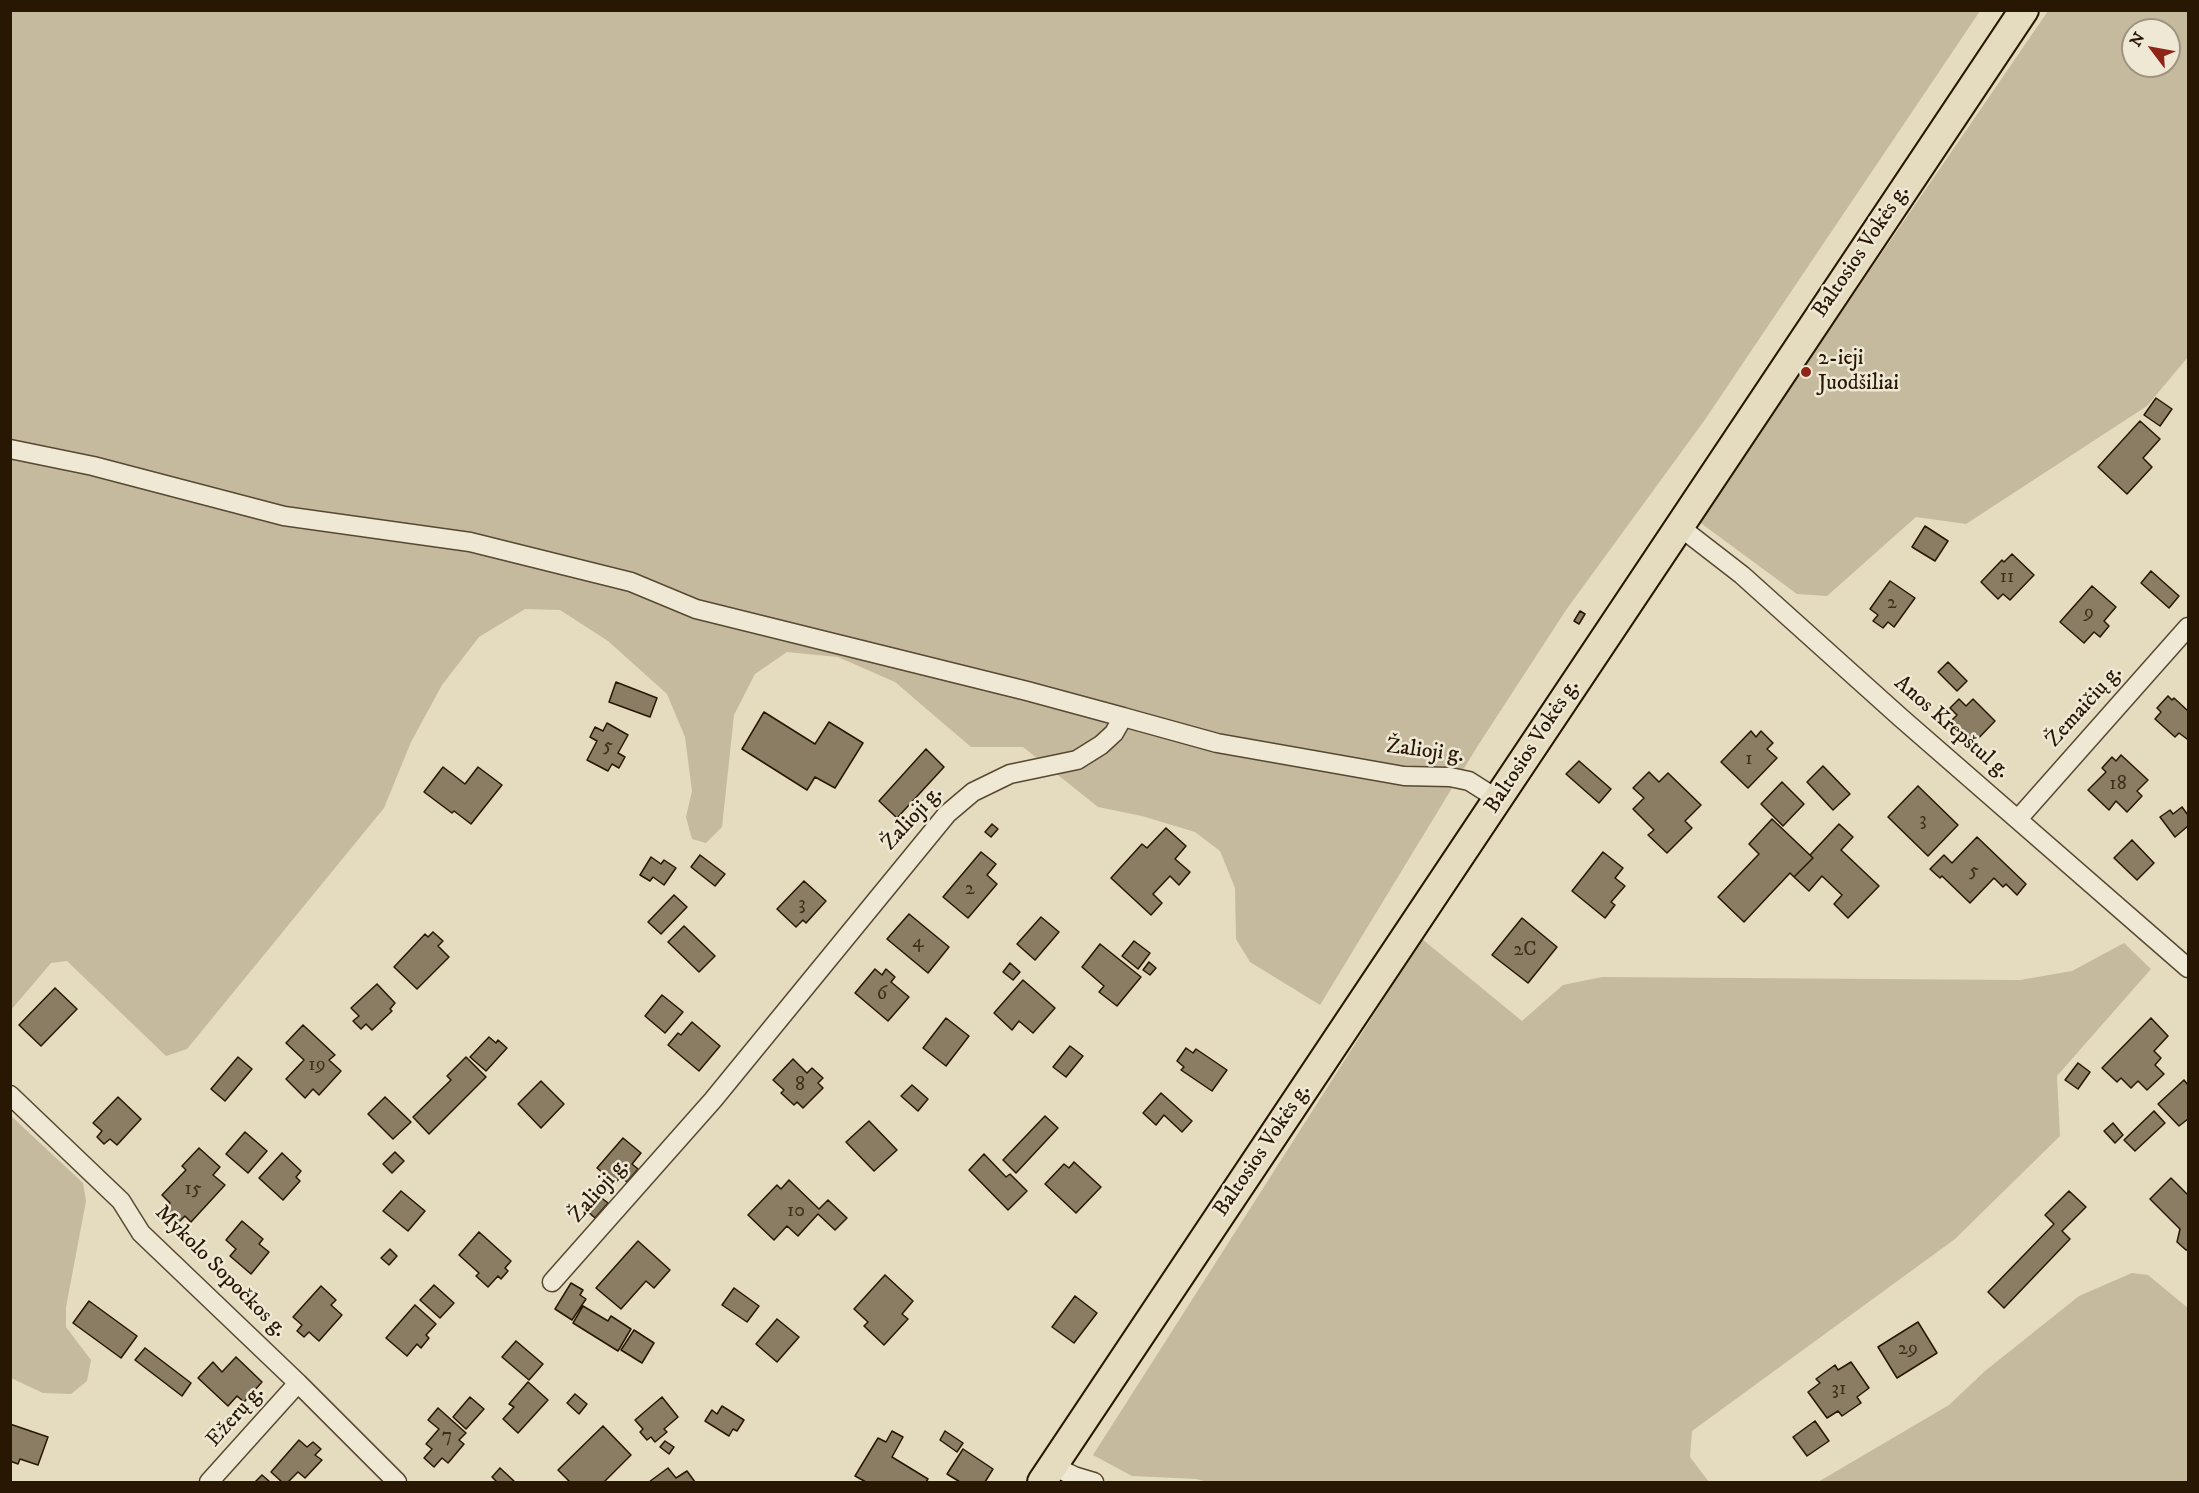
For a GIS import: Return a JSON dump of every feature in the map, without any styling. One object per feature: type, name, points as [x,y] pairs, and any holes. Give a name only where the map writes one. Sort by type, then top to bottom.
[{"type":"main road","name":"Baltosios Vokės g.","points":[[1048,1474],[2024,10]]},
{"type":"street","points":[[10,449],[93,466],[284,516],[470,542],[631,582],[696,609],[1123,717]]},
{"type":"street","name":"Anos Krepštul g.","points":[[1680,527],[1742,575],[1891,709],[2186,961]]},
{"type":"street","name":"Žemaičių g.","points":[[2018,819],[2188,627]]},
{"type":"street","name":"Žalioji g.","points":[[552,1282],[713,1100],[946,814],[972,792],[1010,774],[1077,759],[1101,745],[1114,733],[1123,717],[1217,743],[1404,776],[1450,777],[1469,781],[1499,800]]},
{"type":"street","name":"Mykolo Sopočkos g.","points":[[10,1095],[121,1201],[141,1233],[298,1383],[397,1482]]},
{"type":"street","name":"Ežerų g.","points":[[209,1482],[298,1383]]},
{"type":"street","points":[[1048,1474],[1074,1476],[1094,1482]]},
{"type":"shaded area","points":[[11,11],[1980,11],[1704,421],[1566,610],[1477,747],[1320,1005],[1250,962],[1236,939],[1235,888],[1220,851],[1195,832],[1142,816],[1098,807],[1023,747],[971,747],[895,682],[838,657],[787,652],[755,674],[734,715],[722,827],[706,843],[692,839],[686,817],[692,791],[685,737],[667,694],[608,641],[560,610],[525,609],[479,637],[442,685],[411,742],[384,808],[187,1049],[166,1056],[67,961],[51,963],[11,1010]]},
{"type":"shaded area","points":[[2048,11],[2188,11],[2188,357],[2147,406],[1966,524],[1916,517],[1827,596],[1797,594],[1698,521]]},
{"type":"shaded area","points":[[1422,939],[1522,1021],[1563,985],[1602,977],[2020,980],[2072,971],[2124,943],[2151,969],[2057,1076],[2060,1136],[1955,1239],[1692,1431],[1690,1457],[1709,1482],[1208,1482],[1196,1479],[1132,1476],[1093,1455]]},
{"type":"shaded area","points":[[11,1116],[83,1183],[86,1201],[66,1307],[66,1327],[91,1360],[87,1381],[71,1394],[43,1393],[11,1378]]},
{"type":"shaded area","points":[[2132,1273],[2148,1275],[2188,1308],[2188,1482],[1818,1482],[1949,1405],[1985,1371],[2079,1296]]},
{"type":"building","points":[[2156,398],[2172,409],[2160,426],[2144,415]]},
{"type":"building","points":[[2140,421],[2160,439],[2143,458],[2152,467],[2127,494],[2098,467]]},
{"type":"building","points":[[1925,526],[1948,541],[1935,561],[1912,547]]},
{"type":"building","points":[[2012,554],[2034,575],[2010,600],[2003,594],[1998,599],[1981,582],[2002,560],[2004,562]]},
{"type":"building","points":[[2151,571],[2179,596],[2169,608],[2141,583]]},
{"type":"building","points":[[1890,581],[1915,598],[1894,627],[1888,622],[1883,628],[1873,621],[1878,615],[1870,609]]},
{"type":"building","points":[[2092,586],[2116,607],[2104,621],[2109,626],[2100,637],[2094,632],[2084,643],[2060,622]]},
{"type":"building","points":[[1580,611],[1585,614],[1579,624],[1574,621]]},
{"type":"building","points":[[1948,662],[1967,681],[1957,691],[1938,672]]},
{"type":"building","points":[[616,682],[657,698],[650,717],[609,702]]},
{"type":"building","points":[[2168,696],[2172,700],[2174,698],[2188,711],[2187,739],[2179,733],[2175,737],[2155,719],[2161,712],[2157,708]]},
{"type":"building","points":[[1959,699],[1966,706],[1973,699],[1995,721],[1971,746],[1948,724],[1957,715],[1950,708]]},
{"type":"building","points":[[764,712],[815,744],[829,722],[863,743],[835,788],[815,777],[807,790],[742,749]]},
{"type":"building","points":[[607,723],[628,735],[618,753],[625,757],[619,768],[612,764],[608,771],[587,760],[597,741],[590,737],[595,727],[603,731]]},
{"type":"building","points":[[1751,731],[1756,737],[1761,731],[1773,743],[1767,749],[1777,758],[1748,788],[1721,762]]},
{"type":"building","points":[[926,749],[944,767],[897,818],[879,801]]},
{"type":"building","points":[[2121,755],[2148,780],[2137,791],[2142,796],[2127,812],[2116,801],[2109,810],[2088,790],[2106,772],[2102,768],[2112,757],[2116,761]]},
{"type":"building","points":[[1579,761],[1611,789],[1599,803],[1566,774]]},
{"type":"building","points":[[1823,766],[1850,794],[1833,810],[1807,782]]},
{"type":"building","points":[[443,767],[465,784],[478,767],[502,785],[471,824],[424,792]]},
{"type":"building","points":[[1649,772],[1659,782],[1668,773],[1701,805],[1685,821],[1692,828],[1667,853],[1648,835],[1654,830],[1633,809],[1644,798],[1633,788]]},
{"type":"building","points":[[1782,782],[1804,804],[1783,826],[1761,804]]},
{"type":"building","points":[[1918,786],[1958,825],[1928,856],[1888,817]]},
{"type":"building","points":[[2182,807],[2188,815],[2188,826],[2175,837],[2160,817],[2170,810],[2173,814]]},
{"type":"building","points":[[1772,819],[1813,858],[1794,877],[1790,873],[1744,922],[1718,897],[1759,854],[1749,844]]},
{"type":"building","points":[[992,824],[998,829],[991,837],[985,832]]},
{"type":"building","points":[[1839,824],[1853,837],[1841,850],[1879,886],[1848,918],[1834,904],[1842,895],[1822,876],[1809,891],[1794,877],[1813,858],[1810,855]]},
{"type":"building","points":[[1166,828],[1186,846],[1175,859],[1190,872],[1179,885],[1170,876],[1153,894],[1162,903],[1151,915],[1111,878],[1142,844],[1147,848]]},
{"type":"building","points":[[1977,837],[2026,884],[2017,895],[2006,884],[2003,887],[1994,878],[1970,903],[1942,876],[1940,878],[1930,869],[1944,855],[1952,863]]},
{"type":"building","points":[[2132,840],[2154,863],[2137,880],[2114,858]]},
{"type":"building","points":[[981,852],[996,864],[987,875],[997,884],[968,918],[943,897]]},
{"type":"building","points":[[1603,852],[1623,868],[1615,878],[1625,886],[1611,902],[1615,905],[1605,918],[1572,891]]},
{"type":"building","points":[[700,855],[725,874],[715,886],[691,867]]},
{"type":"building","points":[[651,857],[661,864],[664,860],[676,868],[664,885],[653,877],[650,881],[640,875]]},
{"type":"building","points":[[804,881],[826,901],[806,923],[803,920],[796,927],[777,909]]},
{"type":"building","points":[[674,895],[687,907],[661,934],[648,922]]},
{"type":"building","points":[[909,914],[949,947],[928,973],[887,939]]},
{"type":"building","points":[[1041,917],[1059,932],[1035,960],[1017,944]]},
{"type":"building","points":[[1522,918],[1557,947],[1528,983],[1492,955]]},
{"type":"building","points":[[684,926],[715,956],[699,972],[668,942]]},
{"type":"building","points":[[433,932],[443,941],[438,946],[449,957],[417,989],[394,967],[425,934],[428,937]]},
{"type":"building","points":[[1134,941],[1150,953],[1138,969],[1122,956]]},
{"type":"building","points":[[1100,944],[1141,977],[1117,1006],[1099,992],[1104,986],[1082,967]]},
{"type":"building","points":[[1149,962],[1156,968],[1150,975],[1143,970]]},
{"type":"building","points":[[1010,963],[1020,972],[1013,980],[1003,972]]},
{"type":"building","points":[[875,969],[882,975],[886,969],[895,977],[891,982],[909,997],[888,1021],[855,993]]},
{"type":"building","points":[[1023,980],[1055,1008],[1033,1033],[1019,1021],[1012,1030],[994,1013]]},
{"type":"building","points":[[377,984],[395,1003],[390,1009],[392,1011],[372,1030],[366,1024],[361,1029],[353,1021],[359,1016],[351,1008]]},
{"type":"building","points":[[55,988],[77,1009],[41,1046],[19,1025]]},
{"type":"building","points":[[662,995],[683,1012],[665,1033],[645,1016]]},
{"type":"building","points":[[946,1018],[969,1036],[946,1066],[923,1048]]},
{"type":"building","points":[[2151,1018],[2168,1036],[2154,1051],[2161,1058],[2155,1065],[2164,1074],[2147,1090],[2138,1081],[2131,1088],[2121,1078],[2117,1082],[2102,1068]]},
{"type":"building","points":[[692,1022],[720,1046],[699,1071],[668,1045]]},
{"type":"building","points":[[303,1025],[335,1055],[329,1060],[341,1071],[319,1095],[313,1089],[305,1098],[286,1079],[304,1060],[286,1043]]},
{"type":"building","points":[[489,1037],[496,1043],[498,1040],[507,1048],[486,1071],[470,1057]]},
{"type":"building","points":[[1070,1046],[1083,1056],[1066,1077],[1053,1067]]},
{"type":"building","points":[[1186,1048],[1193,1053],[1196,1049],[1227,1070],[1212,1091],[1181,1070],[1184,1067],[1177,1061]]},
{"type":"building","points":[[238,1057],[252,1069],[225,1101],[211,1089]]},
{"type":"building","points":[[466,1057],[486,1077],[429,1134],[413,1117],[451,1080],[447,1076]]},
{"type":"building","points":[[793,1059],[807,1073],[812,1068],[823,1078],[818,1083],[823,1088],[803,1108],[797,1102],[794,1105],[781,1093],[784,1090],[773,1080]]},
{"type":"building","points":[[2078,1063],[2090,1072],[2078,1089],[2065,1080]]},
{"type":"building","points":[[2184,1080],[2188,1085],[2188,1119],[2179,1126],[2158,1104]]},
{"type":"building","points":[[541,1081],[564,1104],[541,1128],[518,1104]]},
{"type":"building","points":[[912,1085],[928,1099],[918,1111],[901,1096]]},
{"type":"building","points":[[1161,1093],[1192,1121],[1182,1132],[1164,1115],[1156,1125],[1143,1113]]},
{"type":"building","points":[[118,1097],[141,1119],[117,1145],[110,1139],[104,1144],[97,1137],[102,1131],[93,1123]]},
{"type":"building","points":[[385,1097],[411,1122],[393,1139],[368,1114]]},
{"type":"building","points":[[2154,1111],[2165,1123],[2135,1151],[2124,1140]]},
{"type":"building","points":[[1045,1116],[1058,1128],[1016,1173],[1003,1160]]},
{"type":"building","points":[[869,1121],[897,1150],[874,1171],[846,1142]]},
{"type":"building","points":[[2113,1123],[2123,1135],[2115,1143],[2104,1131]]},
{"type":"building","points":[[245,1132],[267,1151],[248,1173],[226,1154]]},
{"type":"building","points":[[623,1138],[641,1153],[632,1164],[638,1169],[627,1182],[621,1177],[615,1183],[597,1168]]},
{"type":"building","points":[[199,1148],[220,1167],[213,1175],[225,1185],[191,1222],[185,1216],[176,1225],[161,1212],[170,1203],[162,1195],[186,1170],[182,1166]]},
{"type":"building","points":[[395,1152],[404,1161],[392,1173],[383,1164]]},
{"type":"building","points":[[282,1153],[301,1171],[296,1177],[300,1181],[283,1200],[259,1178]]},
{"type":"building","points":[[984,1154],[1006,1177],[1010,1174],[1027,1191],[1008,1210],[969,1170]]},
{"type":"building","points":[[1074,1162],[1101,1187],[1076,1213],[1045,1184],[1064,1164],[1069,1168]]},
{"type":"building","points":[[2171,1178],[2188,1195],[2188,1250],[2177,1242],[2180,1229],[2150,1199]]},
{"type":"building","points":[[789,1180],[819,1209],[828,1200],[847,1218],[835,1230],[818,1214],[798,1236],[787,1226],[774,1240],[748,1215],[777,1185],[781,1189]]},
{"type":"building","points":[[401,1191],[425,1211],[408,1231],[383,1211]]},
{"type":"building","points":[[2069,1191],[2086,1207],[2062,1231],[2070,1239],[2004,1308],[1988,1292],[2054,1224],[2045,1215]]},
{"type":"building","points":[[599,1196],[608,1203],[595,1218],[586,1210]]},
{"type":"building","points":[[242,1221],[263,1239],[259,1244],[269,1252],[251,1274],[230,1256],[236,1249],[226,1240]]},
{"type":"building","points":[[479,1232],[511,1261],[505,1268],[508,1271],[501,1279],[498,1276],[488,1287],[476,1276],[479,1273],[459,1255]]},
{"type":"building","points":[[638,1241],[670,1270],[654,1288],[646,1281],[621,1309],[596,1288]]},
{"type":"building","points":[[390,1249],[397,1256],[389,1265],[381,1258]]},
{"type":"building","points":[[885,1275],[913,1301],[902,1314],[908,1319],[884,1345],[864,1326],[868,1322],[854,1309]]},
{"type":"building","points":[[571,1283],[583,1290],[580,1295],[586,1299],[572,1320],[555,1309]]},
{"type":"building","points":[[434,1285],[454,1303],[440,1318],[420,1300]]},
{"type":"building","points":[[321,1286],[336,1300],[331,1305],[342,1315],[319,1341],[309,1332],[304,1337],[297,1331],[302,1325],[293,1317]]},
{"type":"building","points":[[734,1288],[759,1306],[747,1322],[722,1305]]},
{"type":"building","points":[[1075,1296],[1097,1313],[1074,1343],[1052,1327]]},
{"type":"building","points":[[89,1301],[137,1336],[121,1358],[73,1323]]},
{"type":"building","points":[[415,1305],[436,1324],[426,1335],[429,1338],[421,1348],[417,1344],[407,1356],[386,1338]]},
{"type":"building","points":[[583,1306],[608,1321],[611,1316],[631,1329],[618,1351],[573,1323]]},
{"type":"building","points":[[777,1319],[799,1337],[777,1362],[756,1344]]},
{"type":"building","points":[[1918,1322],[1937,1353],[1897,1378],[1878,1347]]},
{"type":"building","points":[[634,1330],[654,1343],[642,1363],[621,1350]]},
{"type":"building","points":[[516,1341],[543,1364],[529,1380],[502,1357]]},
{"type":"building","points":[[145,1348],[191,1383],[182,1396],[135,1360]]},
{"type":"building","points":[[236,1357],[262,1382],[244,1402],[237,1396],[228,1406],[198,1378],[213,1362],[222,1372]]},
{"type":"building","points":[[1851,1362],[1869,1388],[1857,1397],[1861,1403],[1842,1416],[1838,1411],[1827,1418],[1808,1392],[1820,1383],[1816,1379],[1835,1365],[1838,1370]]},
{"type":"building","points":[[528,1382],[548,1400],[518,1433],[503,1419],[514,1407],[509,1404]]},
{"type":"building","points":[[575,1394],[587,1404],[579,1414],[567,1403]]},
{"type":"building","points":[[470,1397],[484,1409],[466,1429],[453,1417]]},
{"type":"building","points":[[662,1397],[678,1417],[664,1429],[667,1432],[655,1442],[651,1437],[647,1440],[640,1432],[643,1429],[635,1420]]},
{"type":"building","points":[[722,1406],[744,1420],[737,1431],[733,1429],[729,1436],[705,1421],[712,1410],[717,1414]]},
{"type":"building","points":[[438,1408],[466,1433],[459,1440],[464,1444],[448,1463],[442,1458],[434,1467],[424,1458],[432,1449],[426,1444],[439,1429],[428,1420]]},
{"type":"building","points":[[1815,1421],[1829,1441],[1807,1456],[1793,1437]]},
{"type":"building","points":[[10,1424],[48,1437],[38,1465],[20,1459],[18,1464],[10,1461]]},
{"type":"building","points":[[603,1426],[631,1455],[604,1482],[570,1482],[558,1470]]},
{"type":"building","points":[[892,1431],[903,1437],[892,1457],[928,1479],[926,1482],[866,1482],[855,1476],[878,1438],[886,1442]]},
{"type":"building","points":[[945,1431],[963,1443],[957,1452],[940,1440]]},
{"type":"building","points":[[299,1440],[307,1447],[313,1442],[321,1449],[315,1455],[322,1460],[305,1478],[298,1472],[288,1482],[282,1482],[271,1472]]},
{"type":"building","points":[[665,1441],[674,1447],[669,1454],[660,1447]]},
{"type":"building","points":[[963,1449],[993,1469],[985,1482],[960,1482],[947,1474]]},
{"type":"building","points":[[500,1468],[515,1482],[497,1482],[492,1477]]},
{"type":"building","points":[[668,1468],[676,1478],[687,1471],[695,1482],[649,1482]]},
{"type":"building","points":[[262,1475],[270,1482],[255,1482]]},
{"type":"place","name":"2-ieji Juodšiliai","points":[[1806,372]]}]
